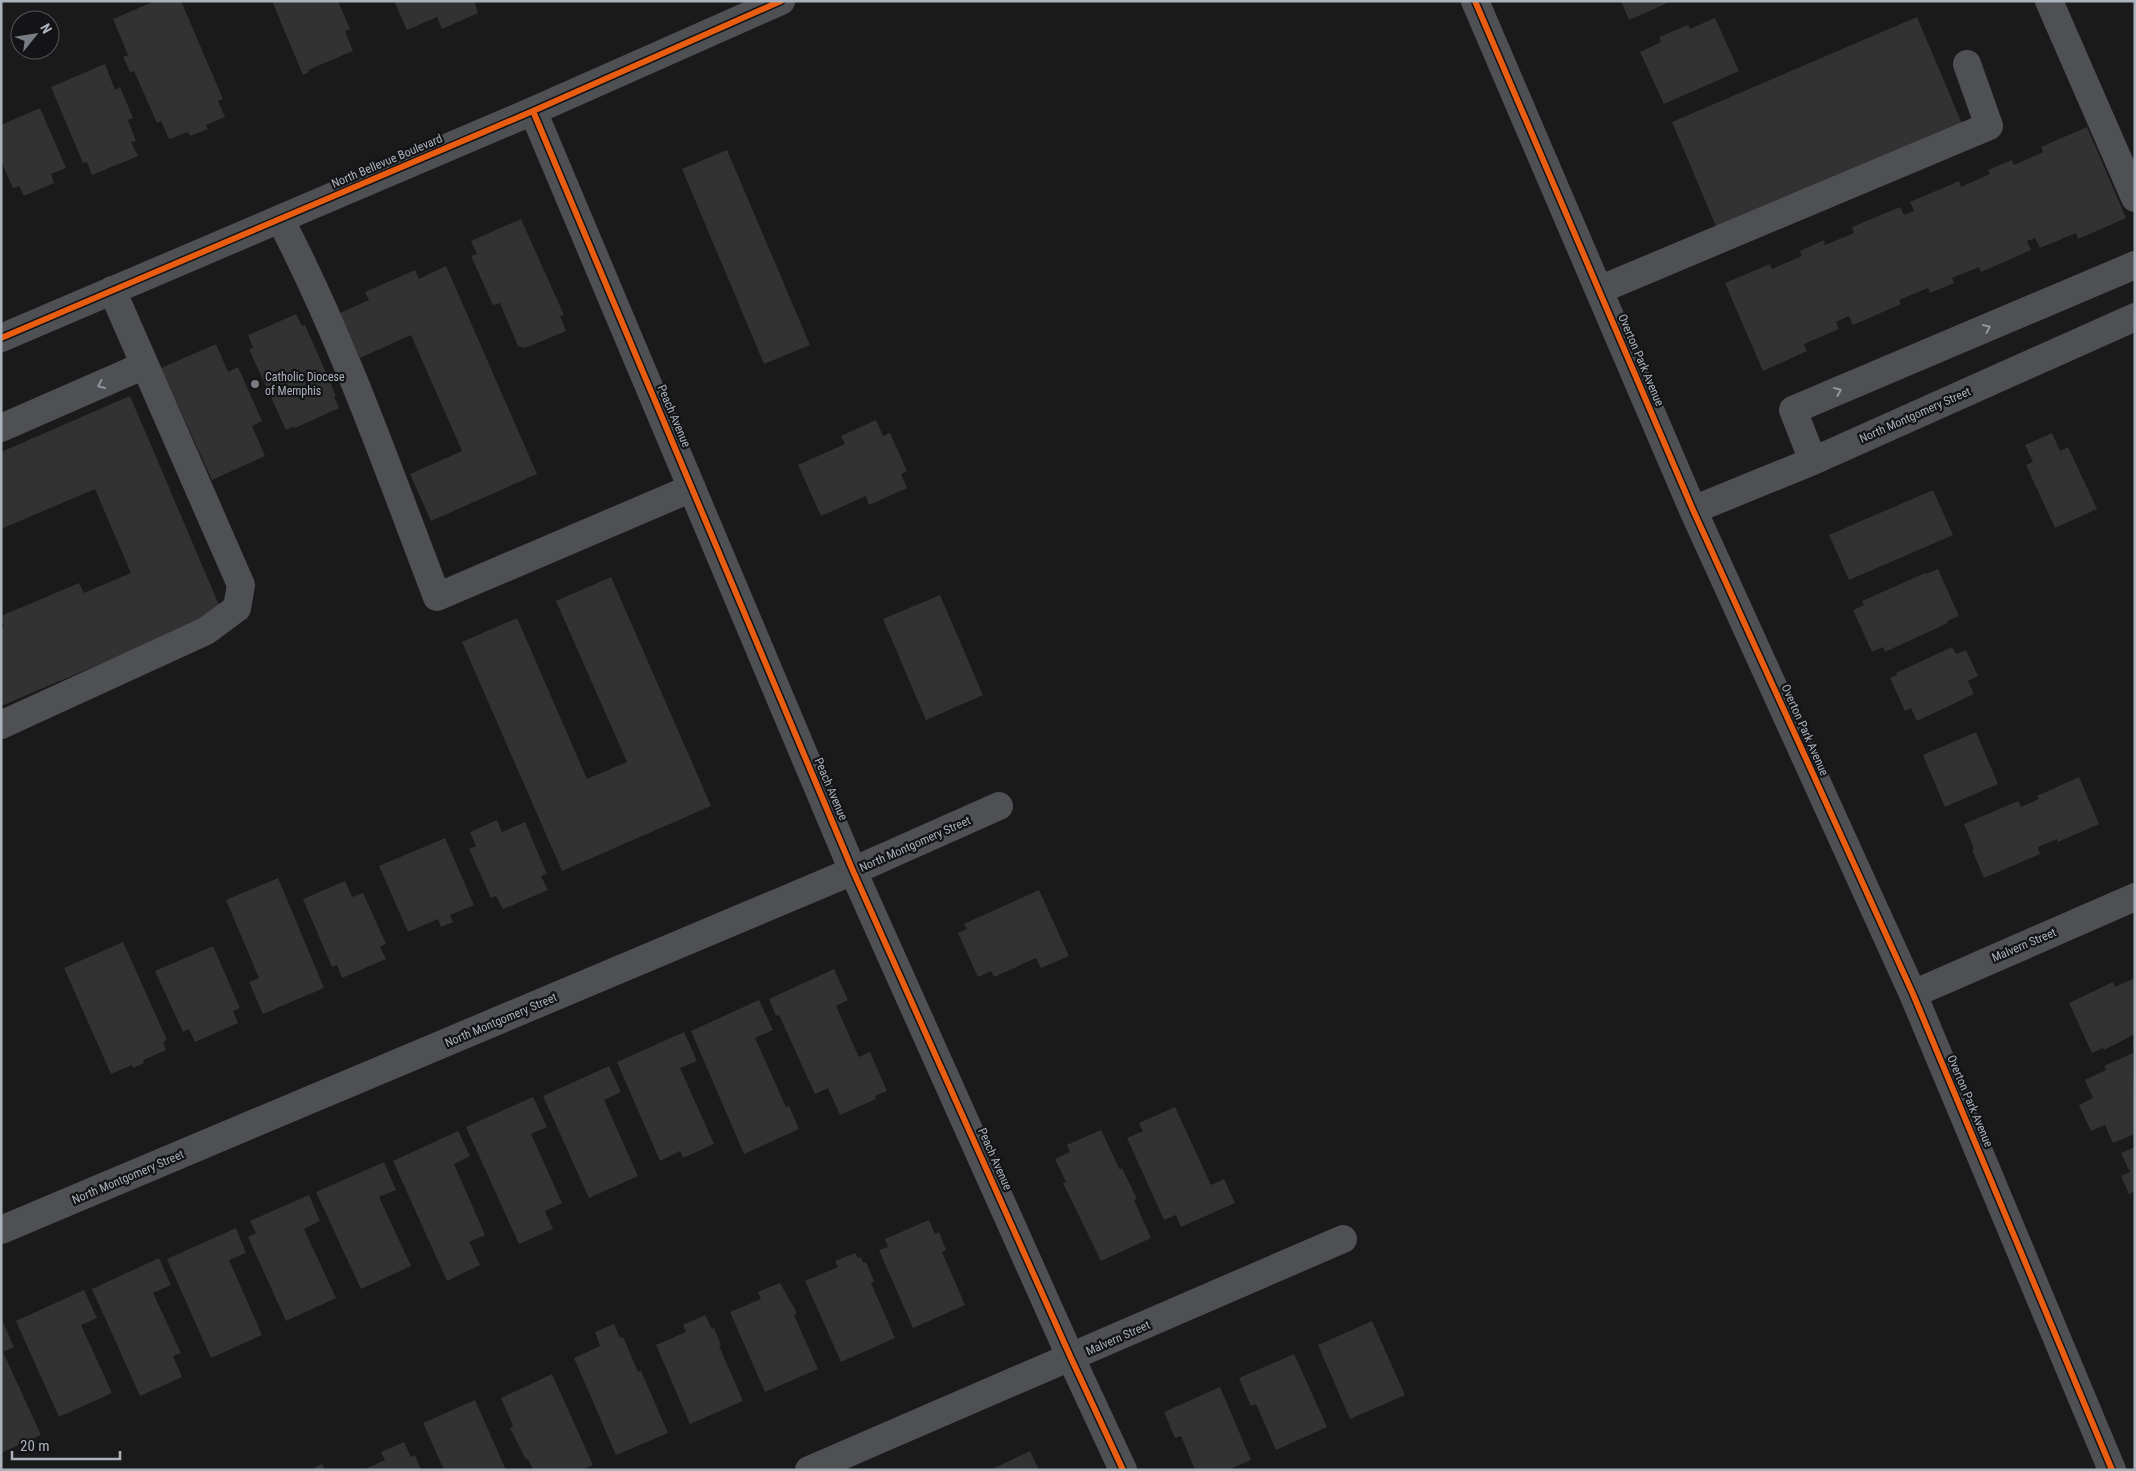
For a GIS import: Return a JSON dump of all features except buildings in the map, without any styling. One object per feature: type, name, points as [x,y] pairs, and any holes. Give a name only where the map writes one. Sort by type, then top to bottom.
[{"type":"street","name":"North Bellevue Boulevard","points":[[1,338],[533,111],[781,1]]},
{"type":"street","name":"Overton Park Avenue","points":[[1475,1],[1693,510],[1913,994],[2112,1470]]},
{"type":"street","points":[[2049,1],[2135,198]]},
{"type":"street","points":[[1599,290],[1989,126],[1966,64]]},
{"type":"street","name":"Peach Avenue","points":[[533,111],[853,871],[1123,1470]]},
{"type":"street","points":[[280,219],[309,276],[355,383],[437,597],[692,488]]},
{"type":"street","points":[[1813,461],[1793,410],[2135,265]]},
{"type":"street","points":[[1,725],[206,631],[237,608],[241,585],[112,290]]},
{"type":"street","name":"North Montgomery Street","points":[[1693,510],[1813,461],[2135,317]]},
{"type":"street","points":[[1,428],[145,365]]},
{"type":"street","name":"North Montgomery Street","points":[[1,1230],[853,871],[999,806]]},
{"type":"street","name":"Malvern Street","points":[[1913,994],[2135,897]]},
{"type":"street","name":"Malvern Street","points":[[809,1470],[1343,1239]]},
{"type":"cycle path","points":[[1,338],[533,111],[781,1]]},
{"type":"cycle path","points":[[1475,1],[1693,510],[1913,994],[2112,1470]]},
{"type":"cycle path","points":[[533,111],[853,871],[1123,1470]]},
{"type":"place","name":"Catholic Diocese of Memphis","points":[[255,384]]}]
